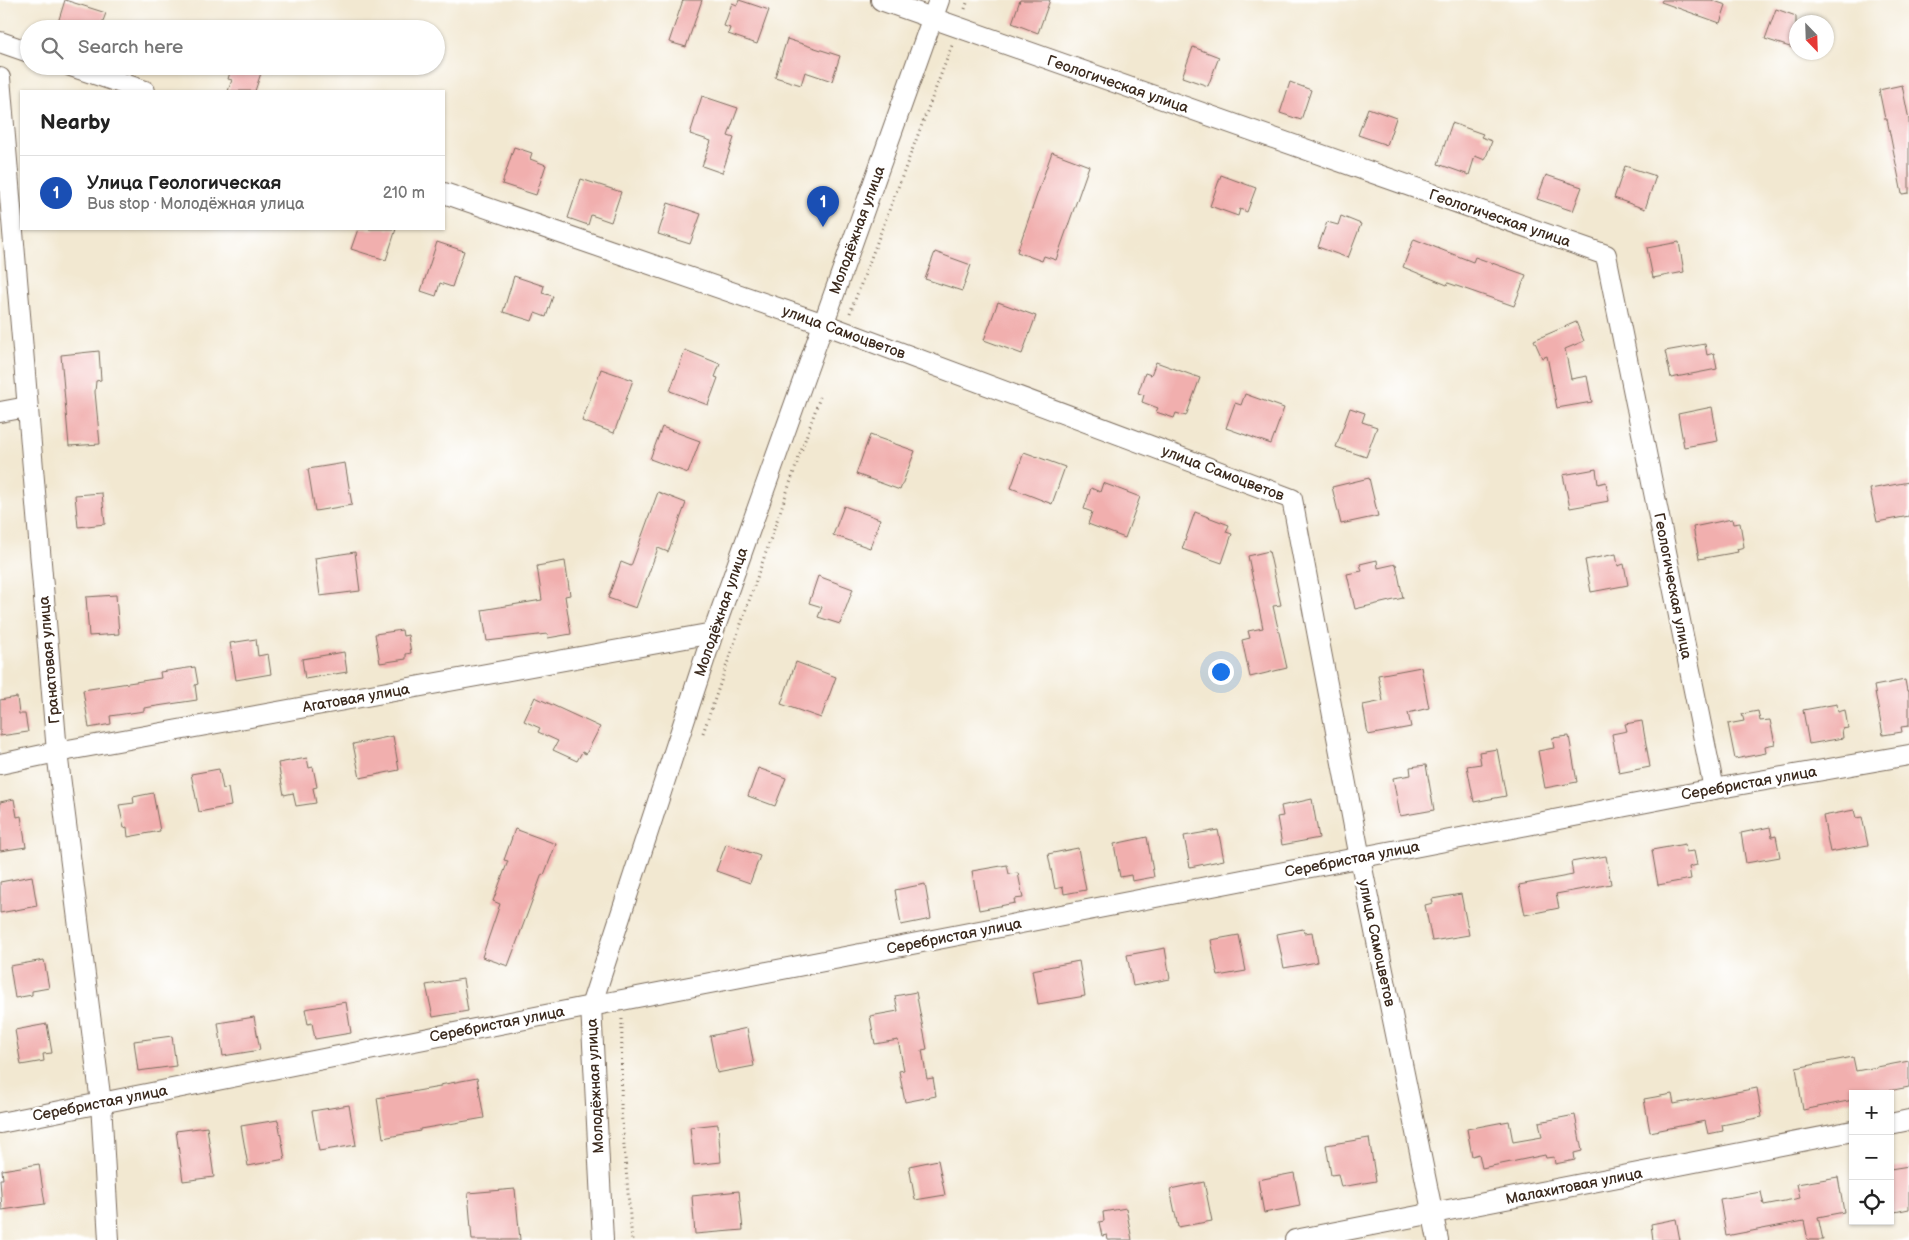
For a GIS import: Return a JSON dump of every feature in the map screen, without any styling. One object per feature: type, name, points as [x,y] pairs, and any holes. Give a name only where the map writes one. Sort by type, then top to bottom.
[{"type":"street","name":"Геологическая улица","points":[[881,0],[936,9],[959,28],[1606,255],[1714,789]]},
{"type":"street","name":"Молодёжная улица","points":[[603,1240],[591,1006],[713,633],[936,9]]},
{"type":"street","points":[[0,42],[20,49]]},
{"type":"street","points":[[98,75],[142,90]]},
{"type":"street","name":"Гранатовая улица","points":[[0,78],[57,752],[101,1103],[109,1240]]},
{"type":"street","name":"улица Самоцветов","points":[[445,194],[843,330],[1292,499],[1360,858],[1438,1240]]},
{"type":"street","points":[[0,412],[27,407]]},
{"type":"street","name":"Агатовая улица","points":[[0,764],[57,752],[713,633]]},
{"type":"street","name":"Серебристая улица","points":[[0,1123],[591,1006],[1714,789],[1909,755]]},
{"type":"street","points":[[1894,1123],[1909,1120]]},
{"type":"street","name":"Малахитовая улица","points":[[1295,1240],[1849,1132]]},
{"type":"path","points":[[843,330],[959,28],[968,0]]},
{"type":"path","points":[[701,736],[820,397]]},
{"type":"path","points":[[622,1000],[621,1110],[632,1240]]},
{"type":"building","points":[[65,0],[106,13],[103,20],[59,20]]},
{"type":"building","points":[[683,0],[702,0],[686,47],[669,42]]},
{"type":"building","points":[[739,0],[769,10],[757,44],[728,34],[730,28],[724,26],[732,3],[737,5]]},
{"type":"building","points":[[1020,0],[1050,0],[1038,33],[1012,23]]},
{"type":"building","points":[[1662,0],[1711,0],[1726,5],[1720,23],[1661,2]]},
{"type":"building","points":[[1776,9],[1793,15],[1789,15],[1789,47],[1765,39]]},
{"type":"building","points":[[787,39],[840,56],[832,81],[805,72],[801,85],[775,77]]},
{"type":"building","points":[[1193,47],[1219,57],[1208,86],[1182,77]]},
{"type":"building","points":[[229,75],[260,75],[255,90],[228,90],[232,80],[228,79]]},
{"type":"building","points":[[1290,82],[1311,90],[1301,120],[1280,113]]},
{"type":"building","points":[[1902,85],[1909,120],[1909,193],[1902,194],[1887,119],[1885,119],[1879,90]]},
{"type":"building","points":[[702,96],[738,108],[728,136],[734,138],[722,173],[702,166],[711,141],[690,134]]},
{"type":"building","points":[[1368,108],[1396,118],[1387,145],[1358,135]]},
{"type":"building","points":[[1452,123],[1483,134],[1481,137],[1492,141],[1485,160],[1475,156],[1469,175],[1438,164]]},
{"type":"building","points":[[514,147],[532,153],[530,159],[546,165],[536,195],[502,184]]},
{"type":"building","points":[[1052,152],[1089,166],[1056,260],[1044,256],[1042,261],[1017,252]]},
{"type":"building","points":[[1625,166],[1656,176],[1645,209],[1614,198]]},
{"type":"building","points":[[1221,175],[1256,188],[1247,212],[1240,209],[1238,216],[1210,206]]},
{"type":"building","points":[[1546,175],[1582,187],[1573,211],[1537,199]]},
{"type":"building","points":[[581,179],[621,192],[611,222],[591,215],[588,225],[568,218]]},
{"type":"building","points":[[668,203],[701,214],[690,244],[658,234]]},
{"type":"building","points":[[1341,216],[1361,224],[1348,258],[1318,247],[1327,222],[1338,225]]},
{"type":"building","points":[[358,230],[396,230],[386,260],[351,249]]},
{"type":"building","points":[[1414,239],[1473,262],[1475,257],[1526,275],[1514,306],[1448,283],[1447,285],[1403,267]]},
{"type":"building","points":[[437,242],[464,251],[452,287],[440,283],[436,296],[421,291]]},
{"type":"building","points":[[1679,242],[1684,272],[1653,278],[1647,248]]},
{"type":"building","points":[[935,252],[971,265],[962,291],[925,279]]},
{"type":"building","points":[[514,276],[544,286],[542,293],[553,296],[546,317],[535,313],[532,321],[503,312]]},
{"type":"building","points":[[998,302],[1036,316],[1022,354],[984,340]]},
{"type":"building","points":[[1576,322],[1584,341],[1565,349],[1571,379],[1587,376],[1592,402],[1557,408],[1547,356],[1542,358],[1534,340]]},
{"type":"building","points":[[1705,344],[1707,355],[1714,353],[1717,369],[1671,378],[1665,351]]},
{"type":"building","points":[[685,350],[720,364],[715,377],[718,378],[708,405],[670,391]]},
{"type":"building","points":[[99,351],[101,380],[96,381],[95,392],[100,444],[69,446],[61,355]]},
{"type":"building","points":[[1156,362],[1200,378],[1186,416],[1176,413],[1174,418],[1156,412],[1158,408],[1142,402],[1144,395],[1138,393],[1145,373],[1151,375]]},
{"type":"building","points":[[601,369],[633,380],[614,433],[582,421]]},
{"type":"building","points":[[1245,394],[1284,408],[1271,444],[1226,428],[1235,403],[1241,405]]},
{"type":"building","points":[[1712,407],[1718,441],[1684,447],[1678,414]]},
{"type":"building","points":[[1350,408],[1365,413],[1362,422],[1377,427],[1366,457],[1336,447]]},
{"type":"building","points":[[662,427],[700,441],[688,473],[650,459]]},
{"type":"building","points":[[870,435],[915,451],[900,490],[856,474]]},
{"type":"building","points":[[1024,452],[1065,467],[1052,504],[1011,488]]},
{"type":"building","points":[[345,463],[352,505],[315,511],[308,469]]},
{"type":"building","points":[[1596,469],[1598,484],[1606,482],[1609,501],[1570,508],[1563,475]]},
{"type":"building","points":[[1369,478],[1378,516],[1341,524],[1332,487]]},
{"type":"building","points":[[1909,482],[1909,516],[1877,522],[1870,489]]},
{"type":"building","points":[[1103,483],[1140,497],[1125,538],[1088,524],[1092,512],[1084,509],[1091,488],[1100,492]]},
{"type":"building","points":[[658,492],[686,503],[668,552],[658,548],[636,608],[608,598],[621,562],[631,566]]},
{"type":"building","points":[[102,493],[105,524],[78,527],[75,495]]},
{"type":"building","points":[[844,506],[880,519],[870,548],[833,535]]},
{"type":"building","points":[[1195,512],[1229,525],[1226,532],[1232,534],[1222,563],[1182,549]]},
{"type":"building","points":[[1732,519],[1733,524],[1740,523],[1744,547],[1737,549],[1738,552],[1699,559],[1693,527]]},
{"type":"building","points":[[1269,551],[1281,605],[1273,606],[1287,668],[1250,677],[1242,640],[1250,638],[1248,631],[1263,628],[1248,556]]},
{"type":"building","points":[[355,552],[360,591],[320,596],[315,558]]},
{"type":"building","points":[[1616,554],[1618,566],[1624,564],[1628,585],[1591,592],[1585,560]]},
{"type":"building","points":[[1377,560],[1378,568],[1396,564],[1403,598],[1355,609],[1347,574],[1362,571],[1360,564]]},
{"type":"building","points":[[565,561],[570,595],[565,596],[571,634],[548,638],[547,634],[487,641],[482,610],[542,600],[537,566]]},
{"type":"building","points":[[818,576],[853,589],[840,624],[818,617],[822,607],[809,603]]},
{"type":"building","points":[[116,595],[119,634],[89,636],[86,597]]},
{"type":"building","points":[[402,630],[403,636],[408,635],[411,653],[406,654],[406,659],[380,663],[375,634]]},
{"type":"building","points":[[256,639],[258,656],[268,654],[271,674],[236,680],[230,643]]},
{"type":"building","points":[[344,652],[347,672],[305,679],[302,659]]},
{"type":"building","points":[[796,662],[836,677],[821,718],[781,704]]},
{"type":"building","points":[[195,667],[198,684],[195,685],[197,700],[144,708],[144,711],[110,716],[111,724],[89,728],[83,690],[161,678],[160,672]]},
{"type":"building","points":[[1421,667],[1429,708],[1408,713],[1411,727],[1368,735],[1363,705],[1383,701],[1378,675]]},
{"type":"building","points":[[1905,680],[1907,691],[1909,691],[1909,726],[1901,727],[1902,732],[1883,735],[1874,686]]},
{"type":"building","points":[[17,697],[19,714],[25,714],[28,732],[0,736],[0,700]]},
{"type":"building","points":[[535,697],[600,727],[586,754],[582,752],[577,761],[553,750],[558,741],[538,732],[540,728],[524,721]]},
{"type":"building","points":[[1837,704],[1838,712],[1845,710],[1848,728],[1842,729],[1843,738],[1809,744],[1803,710]]},
{"type":"building","points":[[1758,711],[1760,721],[1770,720],[1775,744],[1765,746],[1766,753],[1735,759],[1728,724],[1744,721],[1742,714]]},
{"type":"building","points":[[1642,721],[1650,767],[1619,773],[1612,734],[1627,731],[1625,724]]},
{"type":"building","points":[[393,736],[399,770],[360,778],[353,744]]},
{"type":"building","points":[[1569,736],[1577,782],[1545,788],[1538,751],[1554,748],[1552,738]]},
{"type":"building","points":[[1497,749],[1506,796],[1474,802],[1467,766],[1481,764],[1479,752]]},
{"type":"building","points":[[307,758],[309,768],[313,767],[317,787],[313,788],[316,803],[296,806],[293,793],[284,795],[278,763]]},
{"type":"building","points":[[1426,765],[1434,810],[1400,816],[1393,778],[1411,775],[1410,767]]},
{"type":"building","points":[[758,768],[786,778],[775,806],[748,796]]},
{"type":"building","points":[[219,769],[223,789],[228,788],[231,806],[199,812],[191,774]]},
{"type":"building","points":[[153,793],[160,831],[128,837],[127,827],[124,828],[119,805],[134,803],[133,797]]},
{"type":"building","points":[[14,799],[17,817],[21,816],[26,847],[0,851],[0,802]]},
{"type":"building","points":[[1312,799],[1319,838],[1282,845],[1277,817],[1283,816],[1281,806]]},
{"type":"building","points":[[1854,810],[1856,818],[1862,817],[1868,845],[1830,852],[1823,816]]},
{"type":"building","points":[[1770,827],[1772,837],[1776,836],[1780,857],[1746,863],[1741,833]]},
{"type":"building","points":[[515,829],[556,844],[544,875],[542,874],[508,966],[482,957],[500,904],[493,901],[508,861],[504,860]]},
{"type":"building","points":[[1218,830],[1224,860],[1190,867],[1184,836]]},
{"type":"building","points":[[1147,837],[1154,877],[1132,881],[1131,875],[1120,877],[1114,844]]},
{"type":"building","points":[[726,844],[760,856],[750,883],[716,871]]},
{"type":"building","points":[[1685,844],[1686,852],[1694,851],[1697,865],[1689,867],[1691,879],[1658,885],[1652,850]]},
{"type":"building","points":[[1078,848],[1086,890],[1064,894],[1063,887],[1055,889],[1048,854]]},
{"type":"building","points":[[1606,856],[1611,884],[1556,894],[1559,908],[1525,915],[1519,885],[1573,875],[1571,862]]},
{"type":"building","points":[[1007,865],[1009,874],[1018,873],[1023,898],[1014,899],[1015,903],[979,910],[972,871]]},
{"type":"building","points":[[32,876],[37,906],[0,913],[0,882]]},
{"type":"building","points":[[925,884],[931,919],[901,925],[895,890]]},
{"type":"building","points":[[1461,894],[1469,935],[1432,941],[1425,905],[1433,903],[1432,899]]},
{"type":"building","points":[[1303,929],[1304,933],[1312,932],[1317,962],[1284,968],[1277,934]]},
{"type":"building","points":[[1239,935],[1246,971],[1218,976],[1211,940]]},
{"type":"building","points":[[1165,948],[1170,979],[1133,986],[1127,955]]},
{"type":"building","points":[[44,960],[49,988],[32,991],[32,995],[15,998],[10,966]]},
{"type":"building","points":[[1079,961],[1085,996],[1038,1004],[1032,970]]},
{"type":"building","points":[[463,979],[468,1011],[433,1017],[426,985]]},
{"type":"building","points":[[916,992],[927,1049],[922,1050],[927,1079],[933,1078],[936,1096],[905,1102],[899,1071],[904,1070],[898,1040],[875,1044],[870,1016],[898,1011],[895,996]]},
{"type":"building","points":[[346,1002],[351,1033],[315,1039],[312,1023],[308,1024],[305,1009]]},
{"type":"building","points":[[254,1017],[260,1050],[223,1056],[218,1023]]},
{"type":"building","points":[[47,1024],[52,1053],[43,1054],[44,1061],[21,1065],[15,1030]]},
{"type":"building","points":[[747,1028],[754,1066],[717,1073],[710,1036]]},
{"type":"building","points":[[172,1036],[176,1066],[138,1071],[134,1041]]},
{"type":"building","points":[[1853,1057],[1856,1071],[1909,1061],[1909,1087],[1894,1090],[1849,1090],[1849,1101],[1803,1110],[1796,1068]]},
{"type":"building","points":[[477,1078],[484,1118],[420,1129],[420,1131],[383,1138],[377,1098],[440,1087],[440,1085]]},
{"type":"building","points":[[1757,1088],[1762,1117],[1722,1125],[1723,1131],[1708,1134],[1705,1121],[1650,1132],[1644,1099],[1672,1094],[1674,1104]]},
{"type":"building","points":[[349,1105],[356,1145],[319,1151],[312,1111]]},
{"type":"building","points":[[1575,1115],[1582,1151],[1574,1153],[1575,1160],[1555,1164],[1554,1157],[1546,1158],[1545,1155],[1482,1168],[1479,1154],[1472,1156],[1467,1129],[1509,1121],[1513,1142],[1542,1137],[1539,1122]]},
{"type":"building","points":[[278,1120],[285,1159],[248,1166],[241,1126]]},
{"type":"building","points":[[718,1124],[721,1162],[694,1165],[690,1127]]},
{"type":"building","points":[[207,1127],[214,1177],[183,1181],[176,1131]]},
{"type":"building","points":[[1369,1138],[1376,1181],[1341,1187],[1338,1174],[1331,1175],[1326,1145]]},
{"type":"building","points":[[938,1160],[945,1195],[915,1200],[909,1166]]},
{"type":"building","points":[[39,1164],[45,1204],[2,1210],[0,1179],[3,1179],[2,1170]]},
{"type":"building","points":[[1909,1166],[1909,1209],[1894,1212],[1894,1180],[1894,1168]]},
{"type":"building","points":[[1294,1173],[1300,1206],[1264,1213],[1258,1180]]},
{"type":"building","points":[[1838,1177],[1844,1212],[1818,1217],[1823,1240],[1808,1240],[1804,1221],[1726,1236],[1720,1199],[1761,1192],[1764,1205],[1800,1198],[1797,1184]]},
{"type":"building","points":[[1204,1182],[1212,1221],[1178,1227],[1170,1189]]},
{"type":"building","points":[[515,1189],[520,1240],[472,1240],[468,1193]]},
{"type":"building","points":[[739,1191],[743,1230],[695,1234],[692,1196]]},
{"type":"building","points":[[1126,1208],[1132,1240],[1108,1240],[1107,1235],[1102,1236],[1099,1222],[1104,1221],[1103,1212]]},
{"type":"building","points":[[1676,1219],[1680,1240],[1653,1240],[1651,1224]]},
{"type":"place","name":"Улица Геологическая","points":[[823,227]]}]
